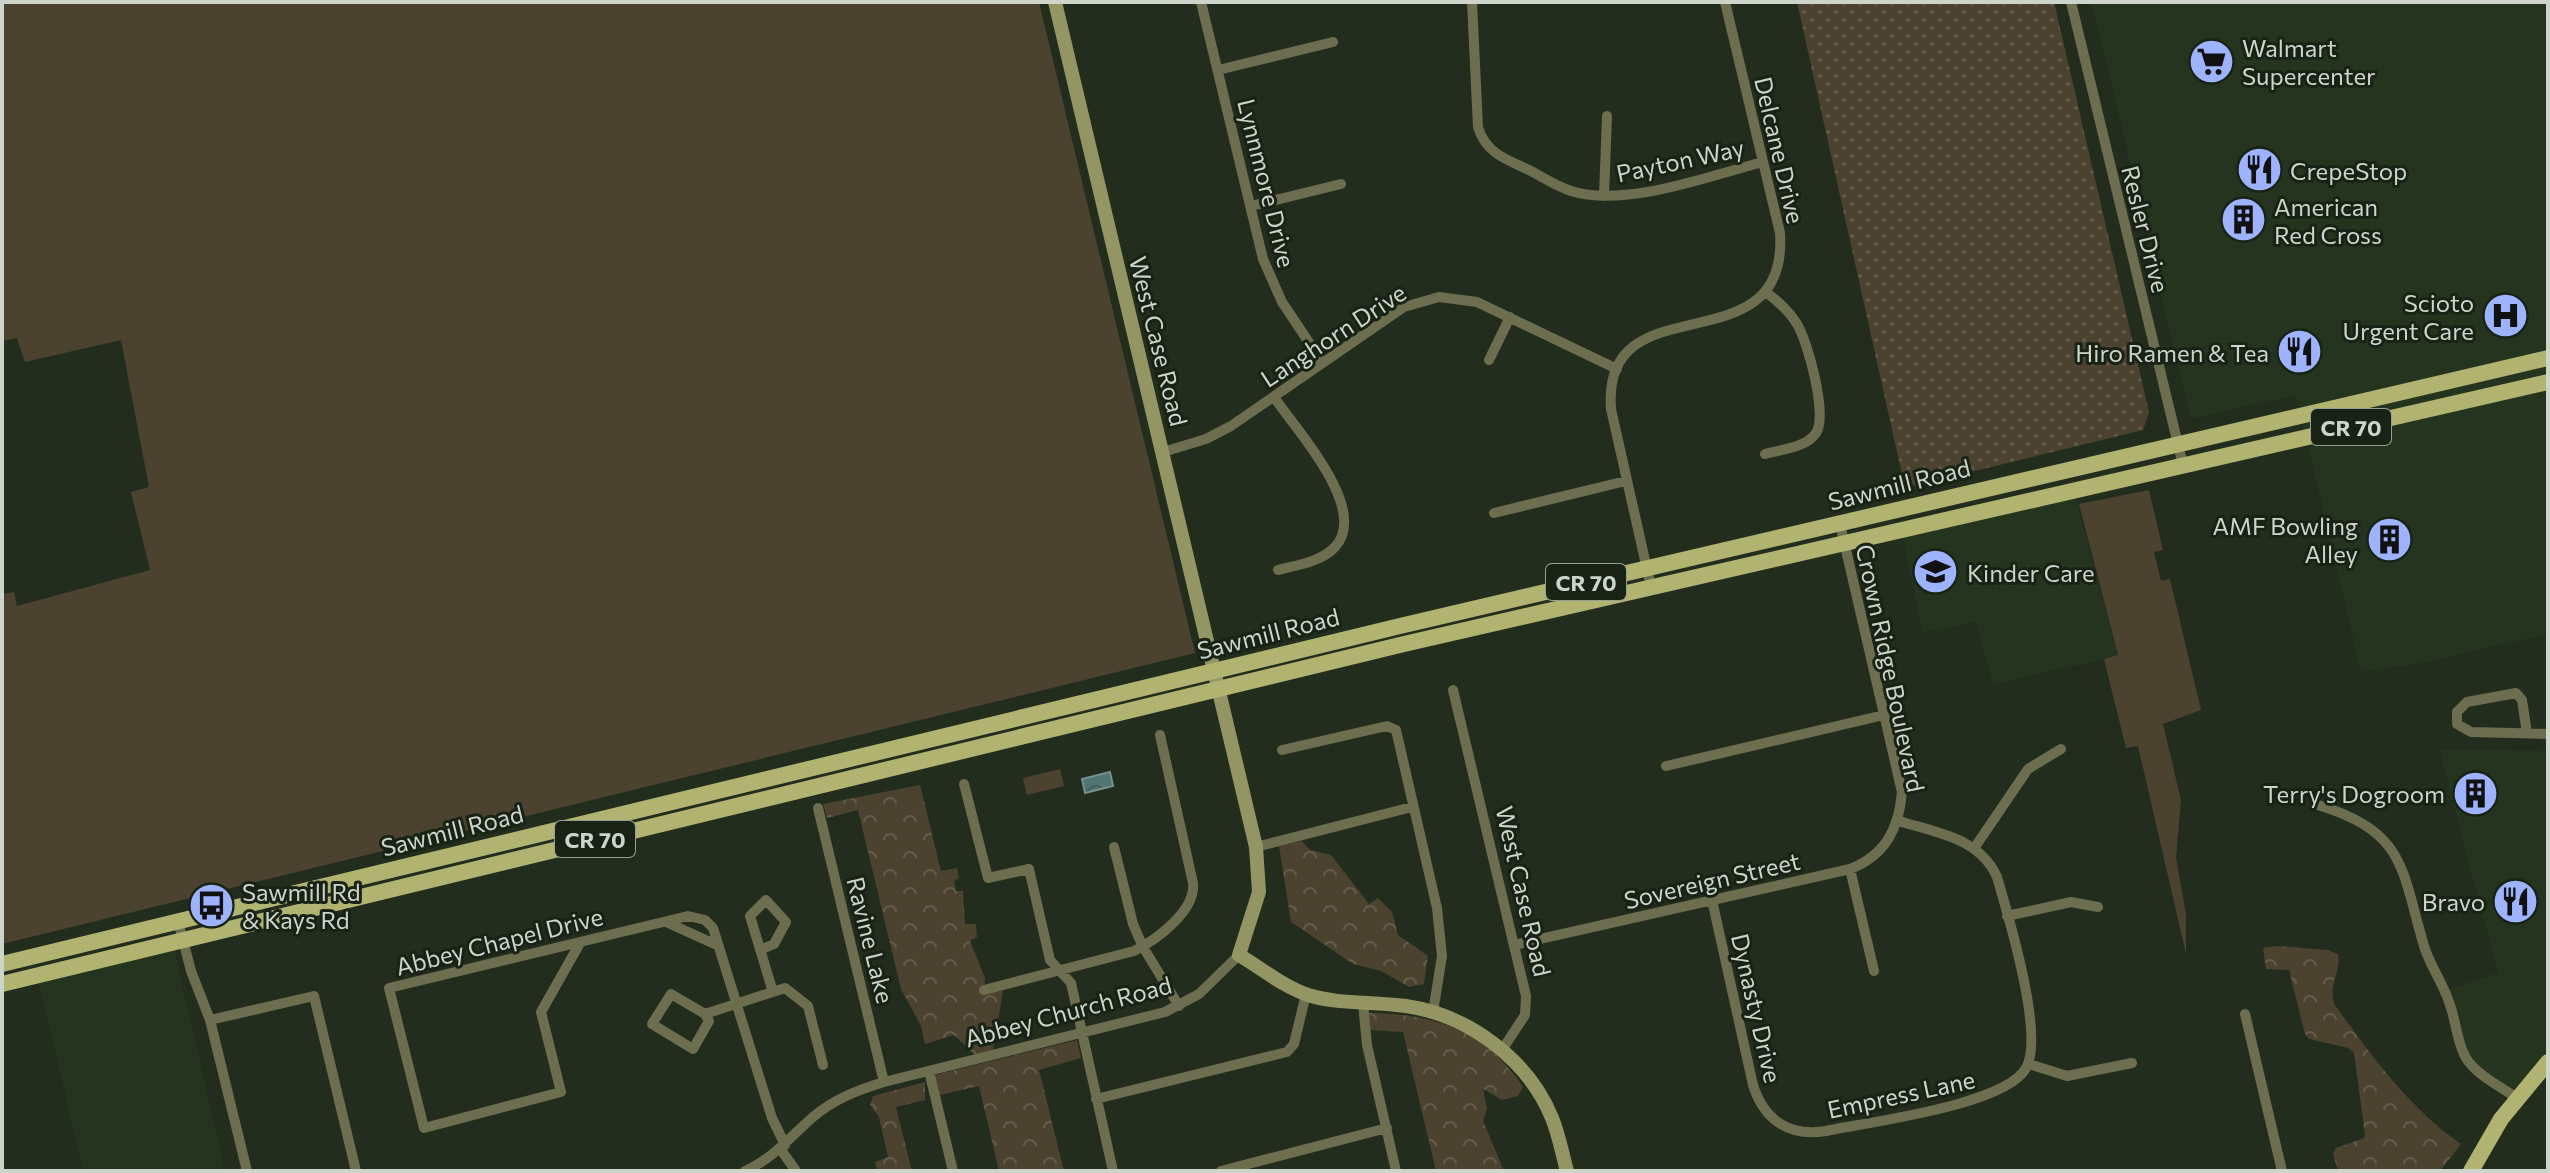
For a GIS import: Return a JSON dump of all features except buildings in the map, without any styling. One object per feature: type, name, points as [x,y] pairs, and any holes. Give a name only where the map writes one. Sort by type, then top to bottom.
[{"type":"main road","name":"West Case Road","points":[[1055,2],[1220,690]]},
{"type":"main road","name":"Sawmill Road","points":[[2,964],[1647,568],[2548,358]]},
{"type":"main road","name":"Sawmill Road","points":[[2,984],[1651,587],[2548,382]]},
{"type":"main road","name":"Abbey Church Road","points":[[1220,690],[1256,847],[1259,892],[1239,955]]},
{"type":"main road","points":[[1239,955],[1306,994],[1433,1012],[1468,1027],[1502,1050],[1521,1070],[1551,1114],[1567,1171]]},
{"type":"main road","points":[[2471,1171],[2517,1098],[2548,1062]]},
{"type":"street","name":"Lynnmore Drive","points":[[1201,2],[1272,284],[1322,362]]},
{"type":"street","name":"Payton Way","points":[[1472,2],[1478,127],[1487,146],[1515,164],[1571,191],[1604,196],[1635,193],[1763,162]]},
{"type":"street","name":"Delcane Drive","points":[[1725,2],[1781,248],[1779,264],[1767,293]]},
{"type":"street","name":"Resler Drive","points":[[2071,2],[2183,465]]},
{"type":"street","points":[[1218,70],[1333,42]]},
{"type":"street","points":[[1604,196],[1607,116]]},
{"type":"street","points":[[1251,206],[1341,184]]},
{"type":"street","points":[[1651,587],[1611,409],[1611,388],[1617,369],[1634,347],[1656,333],[1745,309],[1767,293],[1790,314],[1802,334],[1821,417],[1818,431],[1808,441],[1765,454]]},
{"type":"street","name":"Langhorn Drive","points":[[1163,452],[1218,433],[1390,316],[1422,300],[1466,299],[1617,369]]},
{"type":"street","points":[[1489,360],[1510,317]]},
{"type":"street","points":[[1274,397],[1335,486],[1346,517],[1341,539],[1334,548],[1313,561],[1278,570]]},
{"type":"street","points":[[1494,513],[1626,481]]},
{"type":"street","name":"Crown Ridge Boulevard","points":[[1840,524],[1902,792],[1899,821]]},
{"type":"street","name":"West Case Road","points":[[1453,690],[1527,1006],[1521,1024],[1502,1050]]},
{"type":"street","points":[[2527,733],[2522,700],[2516,693],[2467,702],[2457,712],[2457,724],[2466,731],[2548,734]]},
{"type":"street","points":[[1666,766],[1884,715]]},
{"type":"street","points":[[1282,750],[1394,727],[1440,934],[1442,956],[1433,1012]]},
{"type":"street","points":[[984,990],[1143,947],[1169,926],[1194,890],[1160,735]]},
{"type":"street","points":[[1975,847],[2028,769],[2061,749]]},
{"type":"street","points":[[964,784],[988,878],[1029,869],[1050,960],[1071,983],[1113,1171]]},
{"type":"street","points":[[2318,805],[2367,824],[2391,849],[2404,875],[2426,953],[2450,1004],[2465,1056],[2473,1067],[2517,1098]]},
{"type":"street","points":[[1256,847],[1412,807]]},
{"type":"street","name":"Ravine Lake","points":[[818,808],[884,1082]]},
{"type":"street","points":[[1899,821],[1975,847],[1992,865],[2007,916],[2032,1028],[2029,1064],[2067,1076],[2132,1063]]},
{"type":"street","name":"Sovereign Street","points":[[1514,945],[1850,869],[1884,847],[1899,821]]},
{"type":"street","points":[[1114,847],[1143,947],[1179,1006]]},
{"type":"street","points":[[1850,869],[1874,971]]},
{"type":"street","points":[[760,950],[774,944],[786,922],[766,900],[750,916],[760,950],[773,992]]},
{"type":"street","name":"Dynasty Drive","points":[[1712,900],[1753,1085],[1760,1104],[1773,1120]]},
{"type":"street","points":[[2007,916],[2071,902],[2098,907]]},
{"type":"street","name":"Abbey Chapel Drive","points":[[580,943],[541,1012],[561,1092],[424,1128],[389,988],[665,922],[697,917],[713,928],[772,1118],[796,1171]]},
{"type":"street","points":[[178,921],[210,1020],[247,1171]]},
{"type":"street","name":"Abbey Church Road","points":[[745,1171],[783,1148],[811,1119],[836,1100],[884,1082],[1083,1034],[1179,1006],[1199,994],[1239,955]]},
{"type":"street","points":[[705,1014],[785,988],[808,1006],[823,1065]]},
{"type":"street","points":[[671,994],[705,1014],[709,1021],[693,1049],[652,1024],[671,994]]},
{"type":"street","points":[[1096,1099],[1287,1052],[1294,1044],[1306,994]]},
{"type":"street","points":[[210,1020],[314,996],[356,1171]]},
{"type":"street","points":[[1363,1004],[1367,1045],[1396,1171]]},
{"type":"street","points":[[2245,1014],[2282,1171]]},
{"type":"street","name":"Empress Lane","points":[[1773,1120],[1792,1130],[1817,1133],[1911,1113],[1993,1094],[2018,1079],[2029,1064]]},
{"type":"street","points":[[929,1071],[953,1171]]},
{"type":"street","points":[[1221,1171],[1387,1128]]},
{"type":"shaded area","points":[[2092,2],[2548,2],[2548,634],[2421,663],[2361,672],[2296,395],[2195,418],[2190,416]]},
{"type":"shaded area","points":[[2075,496],[2118,656],[1993,684],[1976,621],[1923,633],[1902,535]]},
{"type":"shaded area","points":[[2439,749],[2548,751],[2548,1061],[2514,1104],[2469,1065],[2444,991],[2498,973]]},
{"type":"shaded area","points":[[174,949],[225,1171],[83,1171],[39,982]]},
{"type":"green space","points":[[2,2],[1039,2],[1195,653],[2,944],[2,594],[14,592],[17,606],[150,570],[131,492],[149,487],[121,340],[25,362],[17,338],[2,341]]},
{"type":"green space","points":[[1797,2],[2054,2],[2149,412],[2143,430],[1905,488]]},
{"type":"green space","points":[[2149,490],[2163,550],[2154,552],[2161,581],[2170,579],[2201,710],[2163,724],[2181,800],[2176,857],[2186,915],[2186,954],[2138,746],[2126,748],[2104,659],[2118,655],[2079,504]]},
{"type":"green space","points":[[1060,769],[1064,786],[1027,795],[1023,778]]},
{"type":"green space","points":[[920,785],[941,871],[957,868],[959,878],[954,881],[956,891],[963,891],[965,924],[976,924],[977,937],[970,941],[985,978],[984,992],[1003,991],[993,1050],[976,1056],[954,1035],[925,1044],[921,1026],[901,989],[858,810],[827,818],[823,804]]},
{"type":"green space","points":[[1302,841],[1310,850],[1331,855],[1369,904],[1378,898],[1392,912],[1398,935],[1428,956],[1424,984],[1409,987],[1381,971],[1353,964],[1291,922],[1279,846]]},
{"type":"green space","points":[[2277,946],[2328,950],[2338,954],[2334,1004],[2408,1097],[2461,1144],[2440,1171],[2338,1171],[2333,1154],[2336,1148],[2364,1138],[2365,1134],[2354,1053],[2348,1048],[2309,1039],[2305,1034],[2289,970],[2266,969],[2263,948]]},
{"type":"green space","points":[[1367,1013],[1436,1021],[1475,1039],[1508,1067],[1523,1087],[1518,1096],[1502,1100],[1483,1089],[1487,1109],[1483,1121],[1504,1171],[1436,1171],[1403,1032],[1369,1030]]},
{"type":"green space","points":[[1077,1040],[1081,1058],[1039,1070],[1064,1171],[999,1171],[979,1086],[940,1095],[935,1075]]},
{"type":"green space","points":[[925,1082],[925,1100],[896,1107],[912,1171],[877,1171],[875,1162],[888,1157],[879,1117],[870,1105],[873,1096]]},
{"type":"water","points":[[1110,772],[1113,786],[1085,793],[1082,779]]},
{"type":"place","name":"Walmart Supercenter","points":[[2211,61]]},
{"type":"place","name":"CrepeStop","points":[[2259,170]]},
{"type":"place","name":"American Red Cross","points":[[2243,220]]},
{"type":"place","name":"Scioto Urgent Care","points":[[2505,316]]},
{"type":"place","name":"Hiro Ramen & Tea","points":[[2300,352]]},
{"type":"place","name":"AMF Bowling Alley","points":[[2389,539]]},
{"type":"place","name":"Kinder Care","points":[[1936,572]]},
{"type":"place","name":"Terry's Dogroom","points":[[2476,793]]},
{"type":"place","name":"Bravo","points":[[2516,901]]},
{"type":"place","name":"Sawmill Rd & Kays Rd","points":[[211,905]]}]
